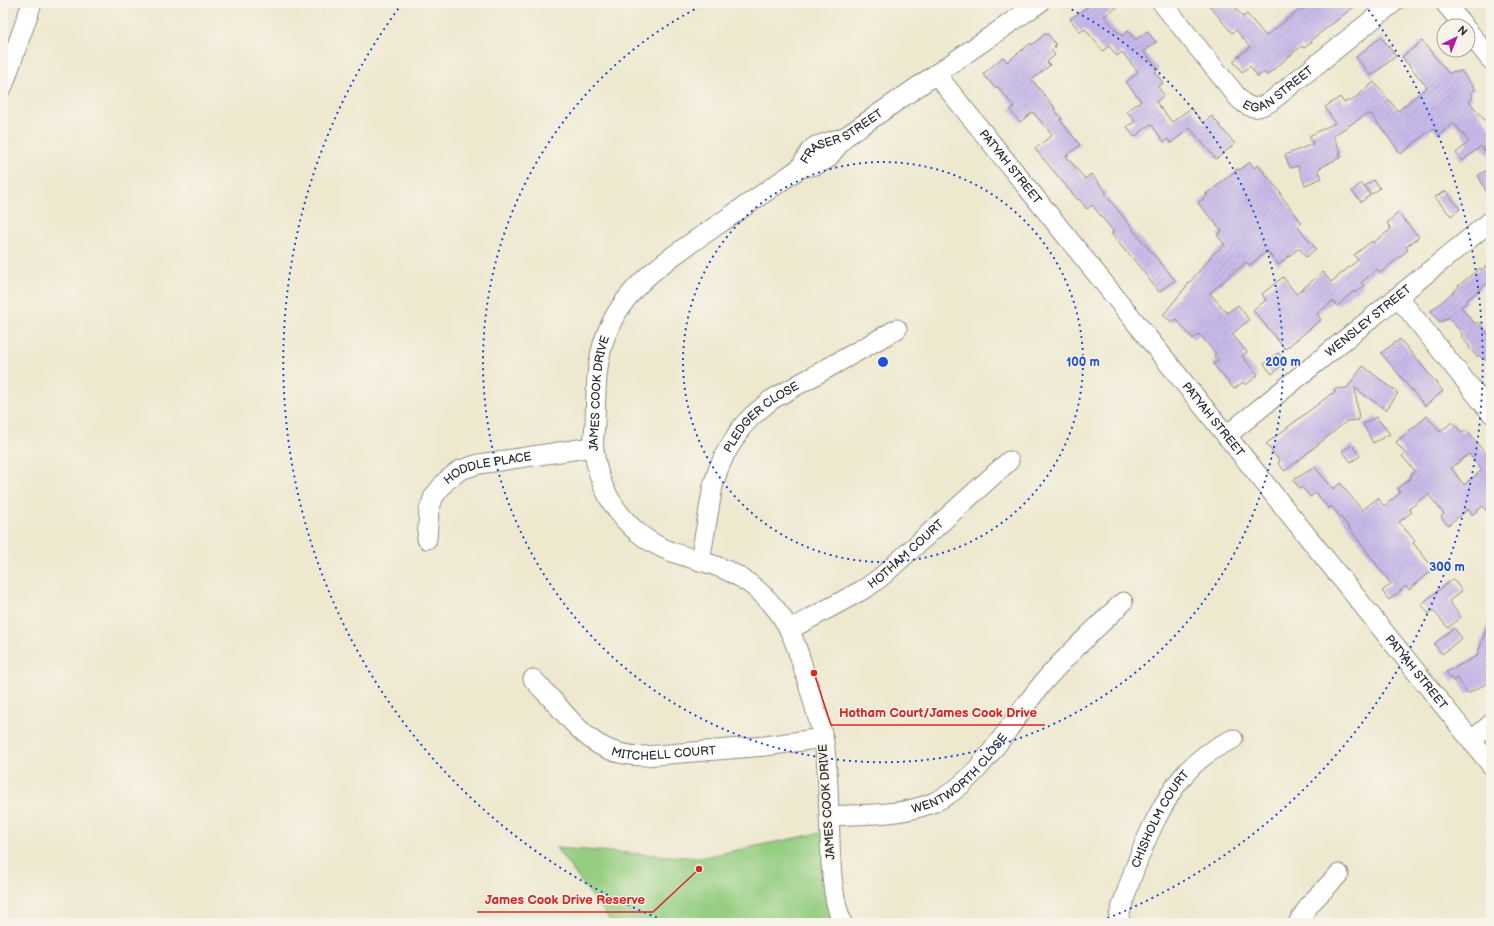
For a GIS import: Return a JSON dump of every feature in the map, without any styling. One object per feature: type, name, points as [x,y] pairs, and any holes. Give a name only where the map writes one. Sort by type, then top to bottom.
[{"type":"street","points":[[3,86],[32,3]]},
{"type":"street","name":"FRASER STREET","points":[[618,310],[636,286],[661,264],[800,168],[811,150],[816,146],[845,137],[1039,3]]},
{"type":"street","name":"EGAN STREET","points":[[1162,3],[1240,100],[1251,108],[1257,108],[1270,102],[1393,3]]},
{"type":"street","points":[[1445,3],[1457,18]]},
{"type":"street","points":[[1476,41],[1491,60]]},
{"type":"street","name":"PATYAH STREET","points":[[936,74],[1491,765]]},
{"type":"street","name":"WENSLEY STREET","points":[[1226,436],[1491,221]]},
{"type":"street","points":[[1398,297],[1491,413]]},
{"type":"street","name":"JAMES COOK DRIVE","points":[[618,310],[605,337],[597,376],[593,448],[601,480],[609,498],[618,512],[643,536],[670,552],[717,566],[749,583],[775,608],[789,630],[803,667],[823,738],[827,766],[832,881],[836,907],[842,923]]},
{"type":"street","name":"PLEDGER CLOSE","points":[[700,561],[713,486],[725,454],[741,428],[760,409],[778,396],[897,329]]},
{"type":"street","name":"HODDLE PLACE","points":[[428,539],[429,510],[434,496],[446,481],[460,470],[479,464],[593,448]]},
{"type":"street","name":"HOTHAM COURT","points":[[789,630],[866,588],[881,578],[1009,461]]},
{"type":"street","name":"WENTWORTH CLOSE","points":[[830,816],[896,812],[914,809],[932,803],[961,786],[975,772],[1042,683],[1123,602]]},
{"type":"street","name":"MITCHELL COURT","points":[[533,678],[590,740],[600,746],[625,755],[645,756],[764,746],[823,738]]},
{"type":"street","points":[[1472,740],[1491,724]]},
{"type":"street","name":"CHISHOLM COURT","points":[[1117,923],[1143,846],[1171,792],[1194,765],[1214,749],[1233,740]]},
{"type":"street","points":[[1298,923],[1310,904],[1338,874]]},
{"type":"green space","points":[[824,832],[835,923],[612,923],[556,848],[699,858]]},
{"type":"building","points":[[1093,3],[1123,3],[1104,16],[1118,33],[1119,32],[1122,36],[1128,31],[1136,40],[1147,31],[1156,42],[1144,52],[1159,69],[1155,72],[1163,83],[1158,87],[1164,95],[1156,102],[1172,122],[1191,108],[1203,123],[1212,116],[1235,144],[1216,159],[1190,128],[1171,143],[1168,139],[1164,142],[1151,124],[1134,137],[1127,127],[1135,121],[1127,111],[1141,101],[1126,82],[1138,72],[1122,52],[1117,56],[1109,46],[1103,51],[1085,29],[1080,32],[1070,19]]},
{"type":"building","points":[[1207,3],[1231,3],[1243,17],[1247,14],[1266,36],[1299,10],[1300,11],[1311,3],[1359,3],[1311,40],[1312,42],[1304,48],[1302,46],[1267,75],[1264,72],[1258,77],[1250,66],[1242,72],[1233,61],[1250,47],[1236,30],[1232,33]]},
{"type":"building","points":[[1045,34],[1048,34],[1056,45],[1054,46],[1056,47],[1051,50],[1055,55],[1047,62],[1050,65],[1032,80],[1055,108],[1054,109],[1062,119],[1060,120],[1080,145],[1066,156],[1085,179],[1091,174],[1107,193],[1105,194],[1133,230],[1175,280],[1159,292],[1111,233],[1114,232],[1092,205],[1087,209],[1035,149],[1052,135],[1033,112],[1020,122],[1010,110],[1014,107],[997,86],[995,88],[983,74],[1003,57],[1007,62]]},
{"type":"building","points":[[1381,37],[1396,56],[1371,76],[1356,57]]},
{"type":"building","points":[[1422,41],[1449,74],[1452,72],[1461,71],[1475,89],[1470,94],[1473,98],[1469,101],[1491,128],[1491,159],[1481,146],[1462,161],[1456,153],[1469,142],[1454,123],[1439,135],[1433,128],[1401,154],[1371,114],[1370,115],[1368,113],[1333,136],[1341,152],[1339,153],[1341,157],[1318,169],[1322,178],[1305,185],[1298,166],[1290,168],[1285,155],[1313,144],[1309,136],[1335,123],[1325,107],[1340,97],[1344,103],[1349,100],[1350,102],[1374,82],[1398,111],[1427,87],[1402,57]]},
{"type":"building","points":[[1250,162],[1254,168],[1258,165],[1281,193],[1280,194],[1302,223],[1298,227],[1316,249],[1306,257],[1299,248],[1278,265],[1267,251],[1249,266],[1246,262],[1210,293],[1227,313],[1238,305],[1249,320],[1232,334],[1247,352],[1242,356],[1258,375],[1246,385],[1243,382],[1234,389],[1213,364],[1218,360],[1214,356],[1216,354],[1199,334],[1193,339],[1176,319],[1173,323],[1163,315],[1213,254],[1225,245],[1217,235],[1222,231],[1198,203],[1208,195],[1206,194],[1238,169],[1240,170]]},
{"type":"building","points":[[1491,168],[1491,201],[1478,175]]},
{"type":"building","points":[[1373,180],[1380,188],[1372,194],[1365,186]]},
{"type":"building","points":[[1361,183],[1370,195],[1361,202],[1352,191]]},
{"type":"building","points":[[1446,191],[1460,209],[1451,216],[1435,197]]},
{"type":"building","points":[[1398,213],[1419,237],[1406,247],[1408,250],[1380,273],[1377,269],[1361,283],[1364,286],[1355,293],[1354,291],[1337,306],[1333,301],[1317,314],[1321,320],[1285,349],[1253,310],[1266,300],[1262,294],[1283,277],[1296,294],[1323,272],[1331,282],[1358,260],[1354,255],[1391,229],[1387,223]]},
{"type":"building","points":[[1491,262],[1491,280],[1461,307],[1475,324],[1478,322],[1490,336],[1487,339],[1491,344],[1491,355],[1484,360],[1479,355],[1477,357],[1469,348],[1470,347],[1461,336],[1463,335],[1449,317],[1440,322],[1431,311],[1480,268],[1482,270]]},
{"type":"building","points":[[1400,339],[1443,391],[1425,406],[1381,353]]},
{"type":"building","points":[[1278,353],[1286,362],[1272,374],[1264,364]]},
{"type":"building","points":[[1363,366],[1398,393],[1386,410],[1355,388],[1359,420],[1347,421],[1285,471],[1278,463],[1280,461],[1266,444],[1331,394],[1335,393],[1334,389],[1347,388]]},
{"type":"building","points":[[1427,416],[1440,432],[1452,422],[1462,433],[1466,430],[1491,460],[1491,516],[1483,506],[1472,515],[1468,509],[1448,525],[1441,517],[1444,514],[1428,494],[1409,509],[1412,512],[1399,522],[1415,541],[1413,543],[1434,569],[1409,590],[1406,586],[1389,600],[1382,591],[1391,584],[1348,526],[1331,506],[1329,509],[1316,493],[1310,497],[1302,487],[1300,489],[1293,480],[1315,467],[1333,489],[1340,483],[1362,510],[1378,498],[1384,506],[1400,493],[1398,488],[1412,477],[1410,475],[1415,471],[1402,456],[1405,453],[1396,442]],"holes":[[[1469,454],[1482,470],[1464,485],[1451,468]]]},
{"type":"building","points":[[1376,417],[1390,434],[1373,443],[1363,424]]},
{"type":"building","points":[[1352,445],[1360,456],[1351,462],[1342,451]]},
{"type":"building","points":[[1453,579],[1462,591],[1449,601],[1461,617],[1448,628],[1433,610],[1429,614],[1421,604]]},
{"type":"building","points":[[1489,620],[1491,621],[1491,681],[1467,694],[1458,678],[1453,681],[1446,672],[1477,656]]},
{"type":"building","points":[[1454,628],[1462,638],[1442,654],[1434,644]]},
{"type":"place","name":"Hotham Court/James Cook Drive","points":[[814,673]]},
{"type":"place","name":"James Cook Drive Reserve","points":[[699,869]]}]
